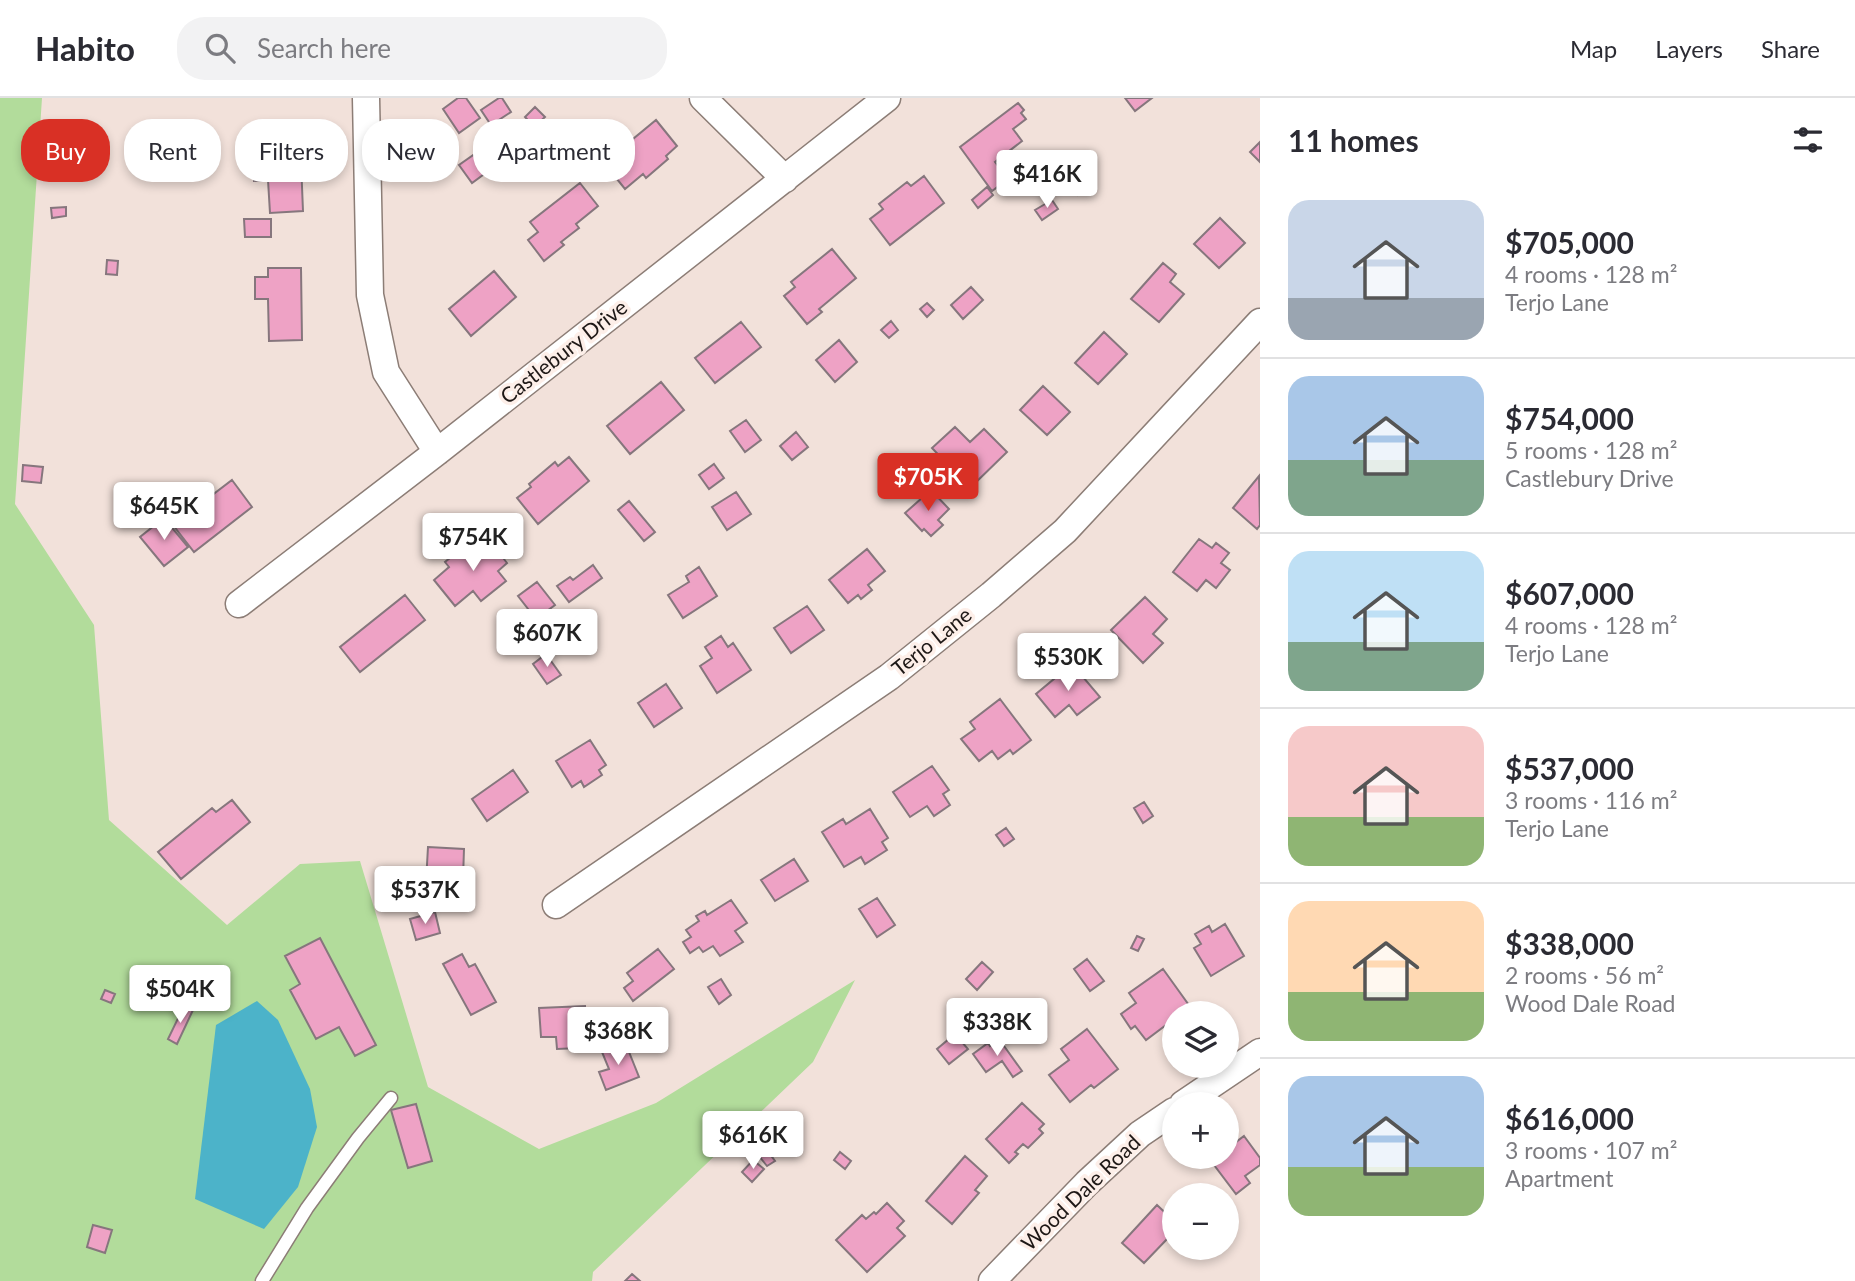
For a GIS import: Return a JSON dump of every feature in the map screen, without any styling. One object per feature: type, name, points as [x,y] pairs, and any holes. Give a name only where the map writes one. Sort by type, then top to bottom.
[{"type":"street","points":[[366,98],[370,295],[386,372],[437,452]]},
{"type":"street","points":[[703,98],[785,179]]},
{"type":"street","name":"Castlebury Drive","points":[[239,604],[887,98]]},
{"type":"street","name":"Terjo Lane","points":[[556,905],[889,677],[991,594],[1065,531],[1260,322]]},
{"type":"street","points":[[1201,1092],[1260,1052]]},
{"type":"street","name":"Wood Dale Road","points":[[992,1281],[1087,1183],[1140,1134],[1162,1119]]},
{"type":"lane","points":[[262,1281],[307,1208],[391,1098]]},
{"type":"green space","points":[[0,98],[42,98],[41,119],[21,119],[21,182],[36,182],[15,504],[94,625],[109,820],[227,925],[300,864],[360,861],[428,1087],[539,1149],[656,1103],[855,980],[813,1062],[593,1272],[592,1281],[0,1281]]},
{"type":"water","points":[[257,1001],[278,1020],[310,1089],[317,1127],[298,1187],[264,1229],[195,1199],[216,1025]]},
{"type":"building","points":[[458,98],[466,98],[480,118],[473,119],[473,123],[459,133],[459,119],[450,119],[443,109]]},
{"type":"building","points":[[502,98],[511,112],[500,119],[487,119],[481,110]]},
{"type":"building","points":[[1125,98],[1152,98],[1135,111]]},
{"type":"building","points":[[1018,103],[1024,110],[1021,113],[1026,119],[1013,129],[1022,141],[995,162],[1008,179],[992,191],[960,147]]},
{"type":"building","points":[[535,107],[545,117],[527,119],[525,117]]},
{"type":"building","points":[[656,120],[677,146],[666,156],[668,159],[646,178],[643,174],[635,181],[635,137]]},
{"type":"building","points":[[1260,142],[1260,162],[1250,152]]},
{"type":"building","points":[[473,155],[473,182],[472,183],[459,165]]},
{"type":"building","points":[[1074,173],[1086,190],[1078,195],[1068,177]]},
{"type":"building","points":[[924,176],[944,203],[890,245],[870,219],[883,209],[879,204],[907,182],[911,186]]},
{"type":"building","points":[[268,182],[302,182],[303,211],[270,213]]},
{"type":"building","points":[[619,182],[633,182],[625,189]]},
{"type":"building","points":[[580,183],[598,206],[576,224],[579,228],[561,242],[564,245],[544,261],[528,240],[538,232],[530,222]]},
{"type":"building","points":[[987,187],[993,195],[978,208],[972,200]]},
{"type":"building","points":[[1052,200],[1058,209],[1042,220],[1035,210]]},
{"type":"building","points":[[66,207],[66,216],[52,218],[51,208]]},
{"type":"building","points":[[1220,218],[1245,243],[1219,268],[1194,244]]},
{"type":"building","points":[[244,219],[271,219],[271,237],[245,237]]},
{"type":"building","points":[[832,249],[856,278],[819,309],[822,312],[807,324],[784,296],[795,287],[791,282]]},
{"type":"building","points":[[107,260],[118,261],[117,275],[106,274]]},
{"type":"building","points":[[1163,263],[1176,274],[1170,282],[1184,294],[1159,322],[1131,299]]},
{"type":"building","points":[[268,268],[301,268],[302,340],[269,341],[268,299],[255,299],[255,277],[268,277]]},
{"type":"building","points":[[494,271],[516,297],[471,336],[449,309]]},
{"type":"building","points":[[971,287],[983,300],[963,319],[951,305]]},
{"type":"building","points":[[927,303],[934,310],[927,317],[920,309]]},
{"type":"building","points":[[891,321],[898,330],[889,338],[881,330]]},
{"type":"building","points":[[741,322],[761,347],[715,383],[695,358]]},
{"type":"building","points":[[1104,332],[1127,354],[1098,384],[1075,363]]},
{"type":"building","points":[[839,340],[857,362],[835,382],[816,360]]},
{"type":"building","points":[[661,382],[684,410],[630,454],[607,426]]},
{"type":"building","points":[[1043,386],[1070,412],[1047,435],[1020,410]]},
{"type":"building","points":[[746,420],[761,440],[745,452],[730,431]]},
{"type":"building","points":[[955,427],[970,442],[984,429],[1007,452],[970,488],[932,448]]},
{"type":"building","points":[[796,432],[808,447],[792,460],[780,446]]},
{"type":"building","points":[[569,457],[589,481],[538,524],[517,498],[555,462],[558,466]]},
{"type":"building","points":[[714,464],[724,478],[709,489],[699,475]]},
{"type":"building","points":[[23,465],[43,467],[41,483],[22,481]]},
{"type":"building","points":[[1259,476],[1260,525],[1257,529],[1233,508]]},
{"type":"building","points":[[232,480],[252,507],[194,552],[173,525]]},
{"type":"building","points":[[931,490],[949,509],[938,520],[943,525],[931,536],[924,529],[922,531],[905,513]]},
{"type":"building","points":[[736,492],[751,514],[727,530],[712,507]]},
{"type":"building","points":[[629,501],[655,532],[644,541],[618,510]]},
{"type":"building","points":[[164,518],[188,547],[164,566],[140,537]]},
{"type":"building","points":[[487,537],[507,563],[498,571],[506,581],[481,601],[473,591],[455,606],[434,580],[449,567],[445,562],[465,546],[469,552]]},
{"type":"building","points":[[1199,539],[1212,548],[1216,543],[1229,553],[1221,563],[1230,570],[1216,588],[1206,580],[1197,591],[1173,572]]},
{"type":"building","points":[[867,549],[885,571],[868,585],[872,590],[861,599],[858,595],[848,603],[829,580]]},
{"type":"building","points":[[593,565],[602,578],[569,602],[557,586],[570,577],[573,580]]},
{"type":"building","points":[[699,567],[717,596],[683,618],[668,595],[689,582],[686,576]]},
{"type":"building","points":[[537,582],[555,605],[536,619],[518,596]]},
{"type":"building","points":[[405,595],[425,620],[360,672],[340,647]]},
{"type":"building","points":[[1145,597],[1167,619],[1153,634],[1163,643],[1143,663],[1111,630]]},
{"type":"building","points":[[807,606],[824,630],[791,653],[774,628]]},
{"type":"building","points":[[721,636],[728,647],[733,643],[751,670],[717,693],[700,666],[712,658],[705,647]]},
{"type":"building","points":[[546,654],[561,675],[547,684],[533,664]]},
{"type":"building","points":[[1072,664],[1100,697],[1077,715],[1069,705],[1055,717],[1036,694]]},
{"type":"building","points":[[666,684],[682,708],[654,727],[638,703]]},
{"type":"building","points":[[1000,699],[1031,740],[1013,754],[1010,750],[998,759],[992,751],[979,761],[961,739],[975,729],[970,722]]},
{"type":"building","points":[[590,740],[606,765],[599,770],[602,775],[584,787],[581,781],[572,787],[556,761]]},
{"type":"building","points":[[932,766],[949,790],[943,794],[950,805],[934,816],[927,806],[910,817],[893,792]]},
{"type":"building","points":[[513,770],[528,792],[487,821],[472,799]]},
{"type":"building","points":[[232,800],[250,822],[181,879],[158,852],[212,808],[216,812]]},
{"type":"building","points":[[1144,802],[1153,816],[1143,823],[1134,808]]},
{"type":"building","points":[[870,809],[888,838],[882,842],[887,850],[865,864],[861,857],[844,867],[822,832],[843,819],[846,824]]},
{"type":"building","points":[[1006,828],[1014,839],[1004,846],[996,835]]},
{"type":"building","points":[[428,847],[464,849],[463,879],[471,879],[469,903],[425,900]]},
{"type":"building","points":[[794,859],[808,881],[775,901],[761,880]]},
{"type":"building","points":[[877,898],[895,925],[877,937],[859,909]]},
{"type":"building","points":[[731,900],[747,923],[735,931],[743,942],[720,956],[713,946],[703,952],[699,947],[690,953],[683,942],[691,937],[686,930],[699,921],[696,916],[705,911],[707,915]]},
{"type":"building","points":[[435,912],[440,933],[416,940],[410,919]]},
{"type":"building","points":[[1225,924],[1244,956],[1211,976],[1194,948],[1201,944],[1195,934],[1209,926],[1212,932]]},
{"type":"building","points":[[1137,936],[1144,939],[1138,951],[1131,948]]},
{"type":"building","points":[[320,938],[376,1045],[355,1056],[339,1027],[316,1039],[290,990],[300,984],[285,956]]},
{"type":"building","points":[[658,949],[674,969],[633,1001],[624,988],[633,981],[627,973]]},
{"type":"building","points":[[462,954],[469,967],[475,964],[496,1002],[471,1015],[443,964]]},
{"type":"building","points":[[1087,959],[1104,981],[1090,991],[1074,969]]},
{"type":"building","points":[[982,962],[993,972],[977,990],[966,979]]},
{"type":"building","points":[[1163,969],[1186,1001],[1162,1001],[1162,1028],[1146,1040],[1135,1026],[1131,1029],[1121,1014],[1136,1003],[1129,993]]},
{"type":"building","points":[[721,979],[731,995],[719,1004],[708,987]]},
{"type":"building","points":[[105,990],[115,994],[111,1003],[101,999]]},
{"type":"building","points":[[184,1006],[193,1010],[177,1044],[168,1039]]},
{"type":"building","points":[[585,1006],[586,1035],[579,1035],[579,1048],[557,1049],[556,1037],[541,1037],[539,1008]]},
{"type":"building","points":[[968,1023],[977,1034],[968,1042],[958,1031]]},
{"type":"building","points":[[1087,1029],[1118,1069],[1094,1088],[1091,1085],[1070,1102],[1049,1075],[1069,1060],[1061,1049]]},
{"type":"building","points":[[955,1034],[968,1049],[949,1064],[937,1049]]},
{"type":"building","points":[[999,1039],[1022,1071],[1013,1077],[1002,1061],[986,1072],[973,1054]]},
{"type":"building","points":[[625,1042],[639,1077],[606,1090],[599,1072],[609,1069],[602,1052]]},
{"type":"building","points":[[1022,1103],[1044,1124],[1039,1129],[1043,1133],[1028,1148],[1023,1144],[1009,1163],[986,1139]]},
{"type":"building","points":[[416,1104],[432,1161],[408,1168],[391,1110]]},
{"type":"building","points":[[764,1136],[771,1146],[767,1150],[775,1161],[767,1166],[751,1146]]},
{"type":"building","points":[[1244,1136],[1260,1158],[1260,1165],[1245,1176],[1250,1183],[1239,1192],[1239,1183],[1228,1183],[1217,1169],[1239,1169],[1239,1140]]},
{"type":"building","points":[[840,1152],[851,1161],[845,1169],[834,1160]]},
{"type":"building","points":[[965,1156],[987,1176],[975,1190],[979,1193],[952,1224],[926,1201]]},
{"type":"building","points":[[753,1160],[764,1169],[752,1182],[742,1172]]},
{"type":"building","points":[[887,1203],[904,1221],[897,1228],[905,1236],[867,1272],[836,1240],[862,1215],[866,1219]]},
{"type":"building","points":[[1157,1205],[1162,1210],[1162,1244],[1144,1263],[1122,1243]]},
{"type":"building","points":[[93,1225],[112,1230],[105,1253],[87,1247]]},
{"type":"building","points":[[632,1274],[640,1281],[625,1281]]}]
